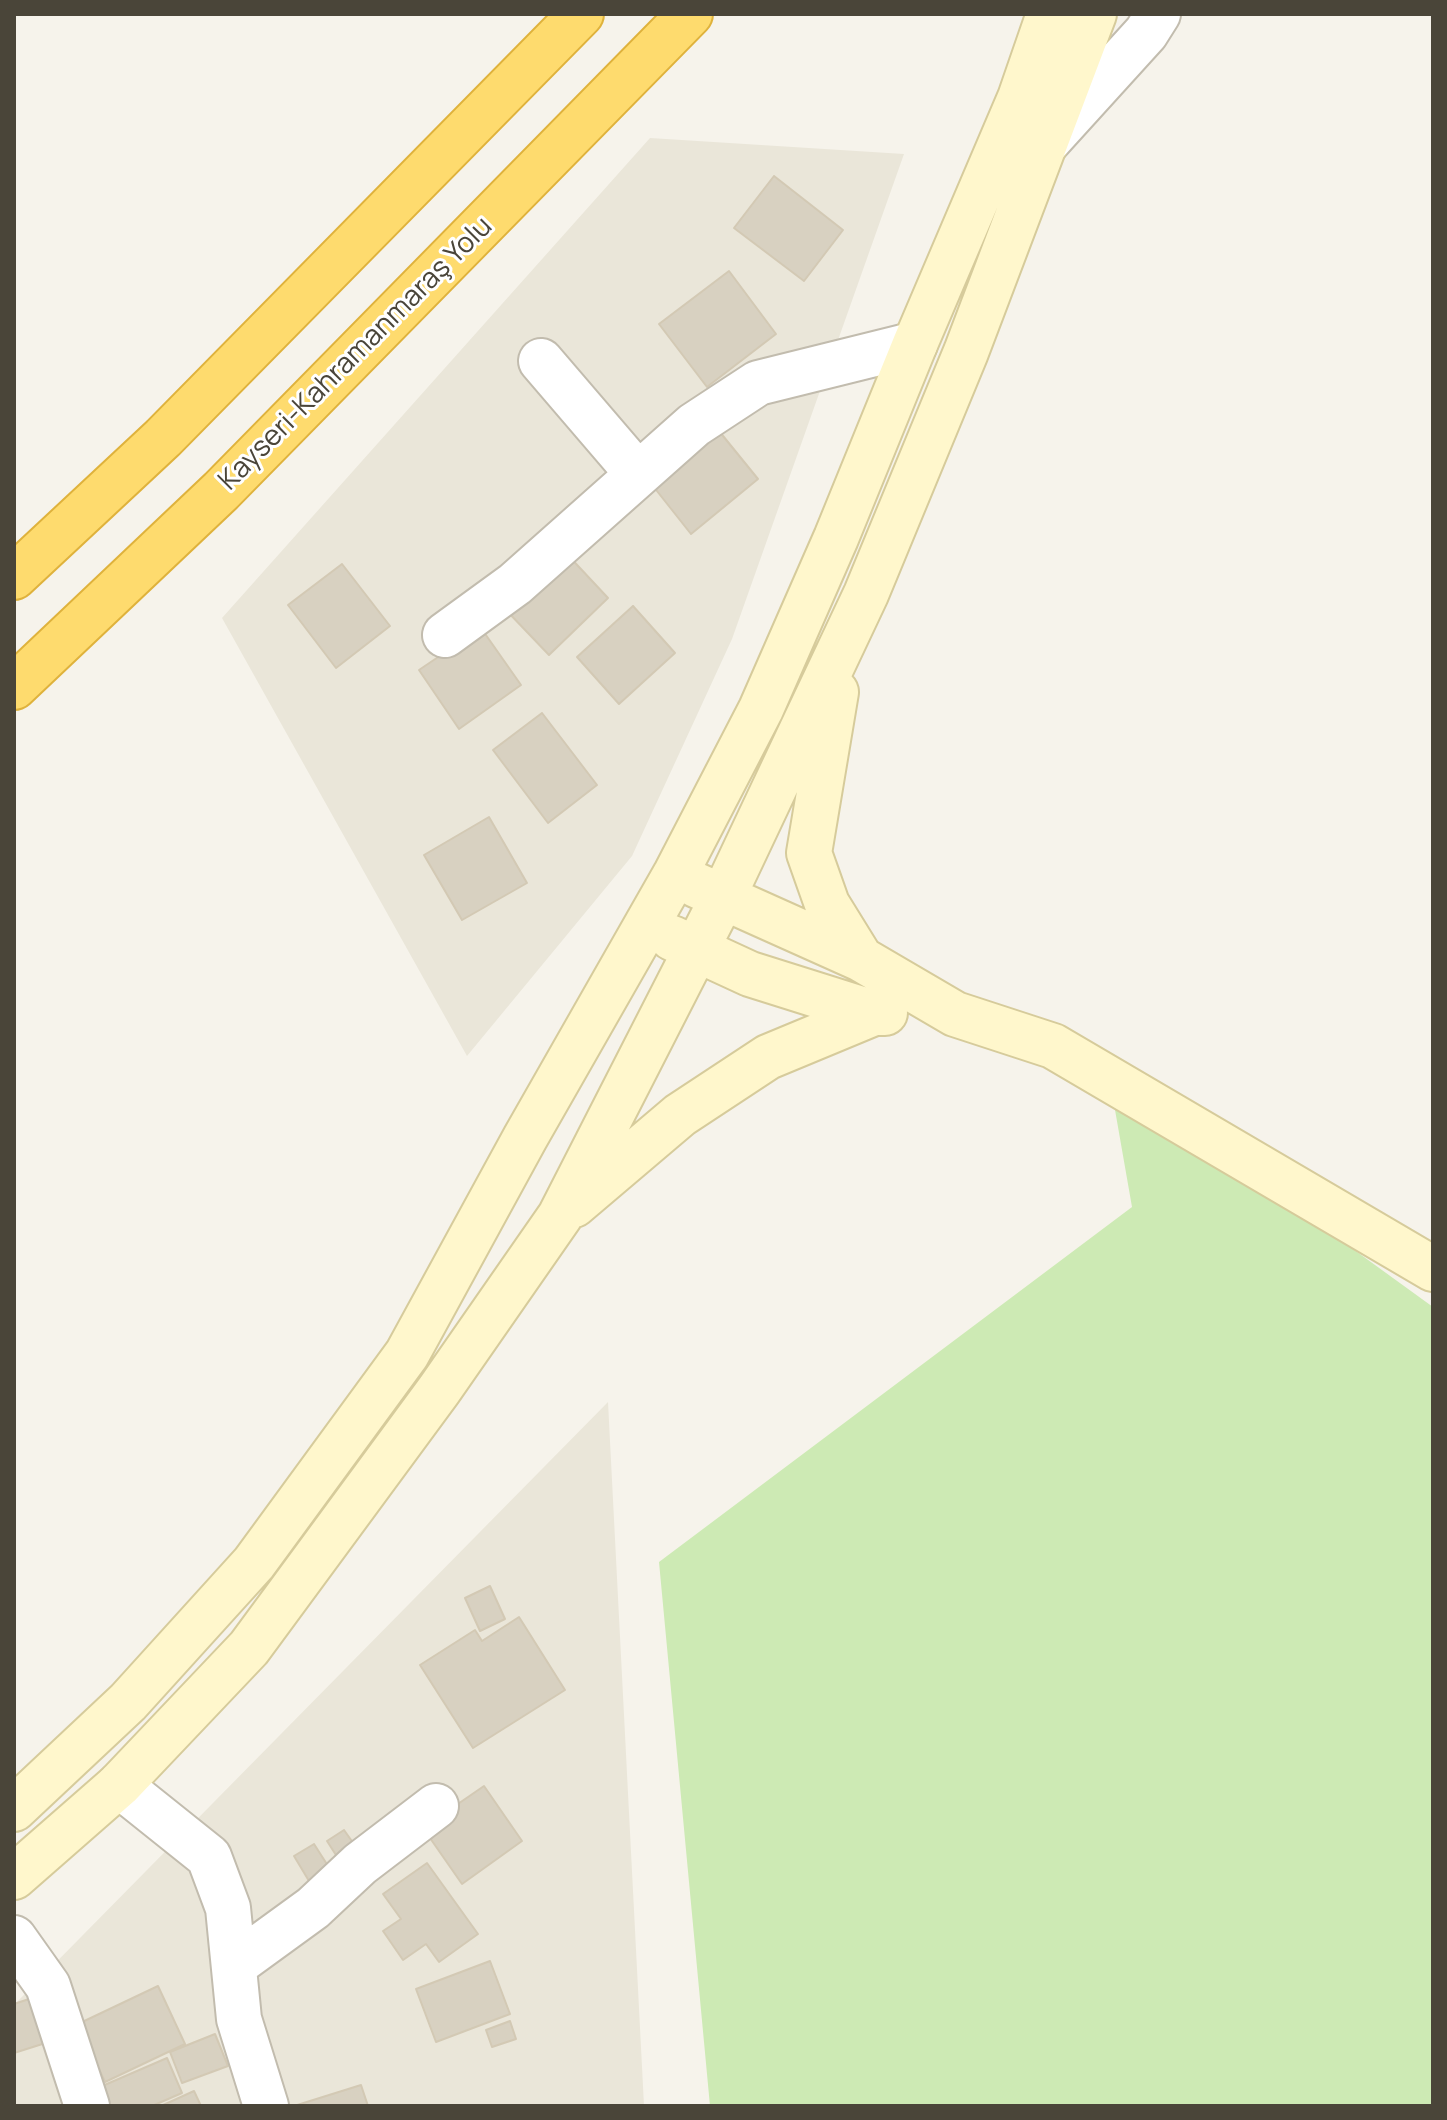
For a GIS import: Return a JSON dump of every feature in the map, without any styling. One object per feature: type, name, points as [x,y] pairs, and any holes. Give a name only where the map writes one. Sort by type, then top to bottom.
[{"type":"highway","points":[[14,577],[163,438],[581,14]]},
{"type":"highway","name":"Kayseri-Kahramanmaraş Yolu","points":[[14,687],[221,491],[690,14]]},
{"type":"main road","points":[[14,1809],[128,1702],[254,1563],[407,1354],[525,1138],[675,875],[761,709],[1020,98],[1049,14]]},
{"type":"main road","points":[[14,1877],[119,1785],[249,1648],[439,1390],[560,1216],[723,897],[845,640],[966,352],[1094,14]]},
{"type":"main road","points":[[845,640],[809,853],[827,904],[861,959]]},
{"type":"main road","points":[[675,875],[861,959],[955,1014],[1053,1046],[1433,1269]]},
{"type":"main road","points":[[646,927],[750,974],[874,1013],[955,1014]]},
{"type":"main road","points":[[560,1216],[680,1115],[768,1057],[874,1013]]},
{"type":"street","points":[[1047,142],[1146,33],[1158,14]]},
{"type":"street","points":[[445,635],[515,584],[694,425],[758,383],[915,344]]},
{"type":"street","points":[[541,361],[637,473]]},
{"type":"street","points":[[119,1785],[209,1857],[228,1908],[236,1964],[239,2019],[266,2106]]},
{"type":"street","points":[[236,1964],[313,1908],[360,1864],[436,1806]]},
{"type":"street","points":[[14,1938],[48,1986],[87,2106]]},
{"type":"shaded area","points":[[650,138],[904,154],[732,639],[632,856],[467,1056],[222,618]]},
{"type":"shaded area","points":[[608,1402],[644,2106],[14,2106],[14,2005]]},
{"type":"green space","points":[[1111,1087],[1248,1173],[1433,1307],[1433,2106],[710,2106],[659,1562],[1132,1207]]},
{"type":"building","points":[[774,176],[843,230],[804,281],[734,228]]},
{"type":"building","points":[[729,271],[776,334],[707,387],[659,324]]},
{"type":"building","points":[[719,431],[758,479],[691,534],[653,486]]},
{"type":"building","points":[[565,552],[608,598],[549,655],[505,609]]},
{"type":"building","points":[[342,564],[390,626],[336,668],[288,605]]},
{"type":"building","points":[[633,606],[675,653],[619,704],[577,657]]},
{"type":"building","points":[[481,628],[521,685],[459,729],[419,670]]},
{"type":"building","points":[[542,713],[597,785],[548,823],[493,750]]},
{"type":"building","points":[[489,817],[527,883],[462,920],[424,855]]},
{"type":"building","points":[[490,1586],[505,1619],[480,1631],[465,1598]]},
{"type":"building","points":[[519,1617],[565,1690],[473,1748],[420,1665],[475,1630],[482,1641]]},
{"type":"building","points":[[484,1786],[522,1841],[462,1884],[423,1828]]},
{"type":"building","points":[[344,1830],[361,1854],[343,1866],[327,1841]]},
{"type":"building","points":[[314,1844],[330,1869],[309,1881],[294,1856]]},
{"type":"building","points":[[427,1863],[478,1934],[439,1962],[426,1944],[403,1960],[383,1931],[401,1919],[383,1894]]},
{"type":"building","points":[[490,1961],[510,2014],[436,2042],[416,1989]]},
{"type":"building","points":[[158,1986],[185,2044],[105,2082],[78,2024]]},
{"type":"building","points":[[41,1995],[55,2040],[14,2053],[14,2004]]},
{"type":"building","points":[[510,2021],[516,2039],[492,2047],[486,2030]]},
{"type":"building","points":[[215,2034],[228,2066],[182,2083],[170,2052]]},
{"type":"building","points":[[167,2058],[182,2093],[152,2106],[109,2106],[100,2087]]},
{"type":"building","points":[[361,2085],[368,2106],[294,2106]]},
{"type":"building","points":[[194,2091],[201,2106],[161,2106]]}]
